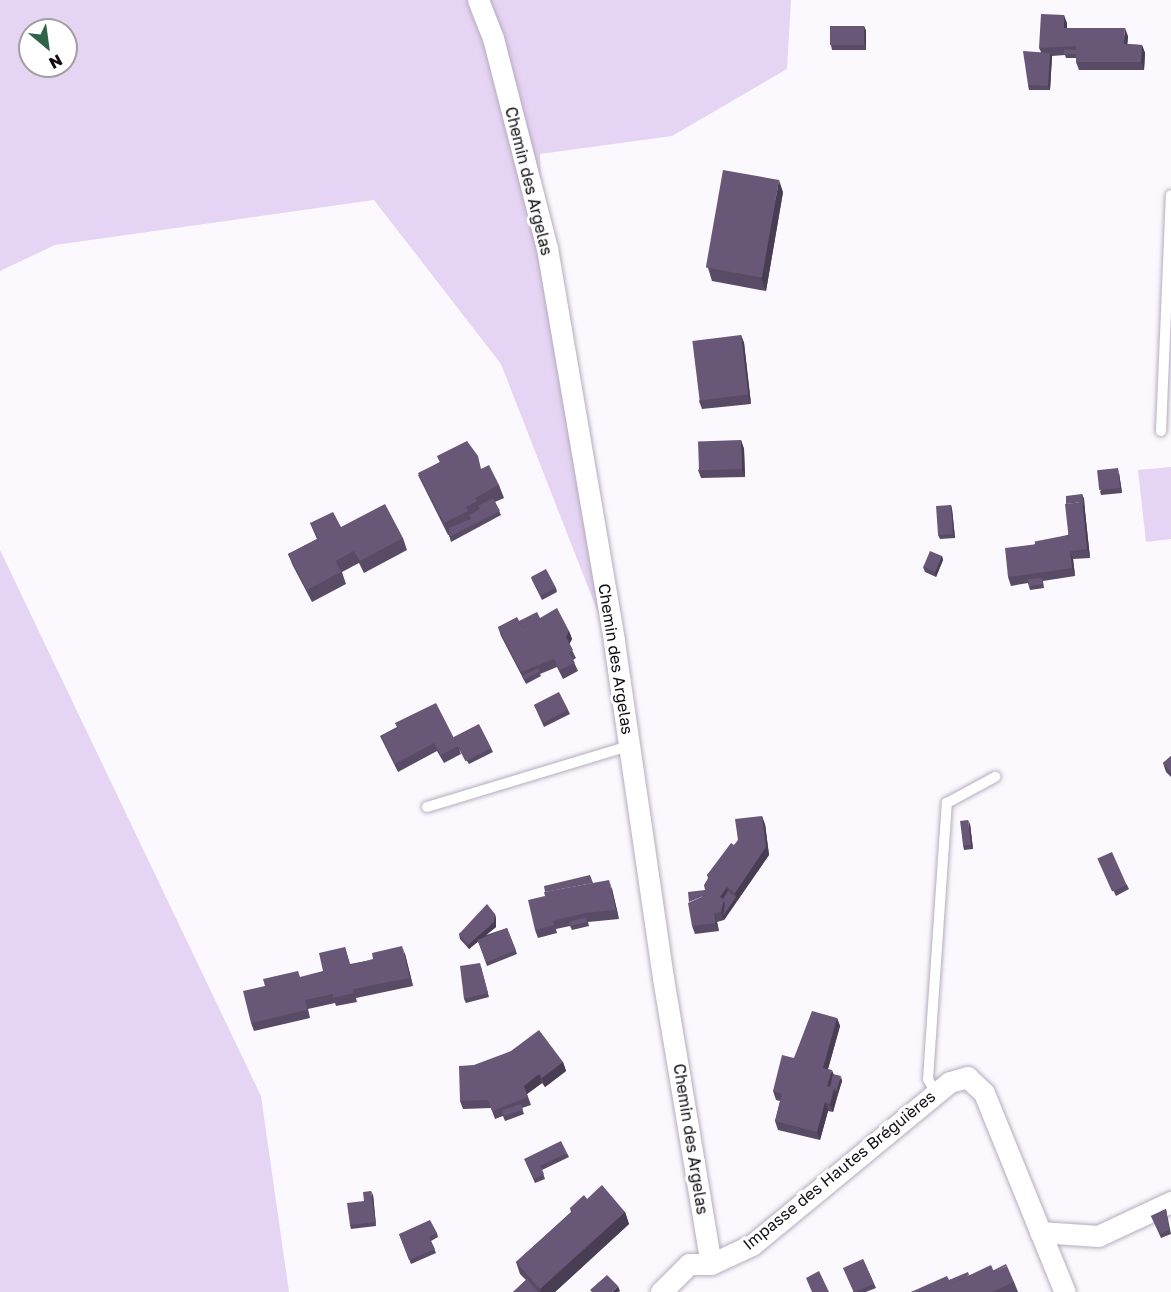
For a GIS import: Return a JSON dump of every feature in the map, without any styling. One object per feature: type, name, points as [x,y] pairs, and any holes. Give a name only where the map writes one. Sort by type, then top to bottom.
[{"type":"street","name":"Chemin des Argelas","points":[[478,0],[493,38],[547,248],[711,1264]]},
{"type":"street","name":"Impasse des Hautes Bréguières","points":[[711,1264],[752,1245],[950,1082],[967,1077],[984,1093],[1040,1232]]},
{"type":"street","points":[[1065,1292],[1040,1232],[1098,1236],[1171,1202]]},
{"type":"street","points":[[661,1292],[689,1264],[711,1264]]},
{"type":"lane","points":[[1161,431],[1171,195]]},
{"type":"lane","points":[[427,807],[629,746]]},
{"type":"lane","points":[[936,1093],[928,1079],[947,802],[994,777]]},
{"type":"shaded area","points":[[0,0],[791,0],[787,69],[672,136],[540,154],[543,250],[627,687],[501,364],[374,200],[55,245],[0,271]]},
{"type":"shaded area","points":[[1171,467],[1171,539],[1146,542],[1138,470]]},
{"type":"shaded area","points":[[0,550],[261,1096],[289,1292],[0,1292]]},
{"type":"building","points":[[1041,14],[1064,15],[1064,28],[1125,28],[1124,44],[1142,45],[1141,62],[1076,62],[1076,46],[1039,48]]},
{"type":"building","points":[[830,26],[864,26],[864,45],[830,45]]},
{"type":"building","points":[[1064,49],[1076,50],[1076,54],[1064,54]]},
{"type":"building","points":[[1023,51],[1050,53],[1048,86],[1028,85]]},
{"type":"building","points":[[723,170],[779,180],[762,277],[706,267]]},
{"type":"building","points":[[741,335],[748,395],[700,401],[692,341]]},
{"type":"building","points":[[741,440],[742,469],[699,470],[698,442]]},
{"type":"building","points":[[467,441],[478,456],[481,469],[489,465],[499,485],[475,498],[477,501],[466,507],[468,511],[444,523],[418,473],[440,462],[437,456]]},
{"type":"building","points":[[1118,468],[1120,488],[1099,490],[1097,470]]},
{"type":"building","points":[[1082,494],[1084,506],[1082,502],[1066,504],[1066,496]]},
{"type":"building","points":[[493,498],[500,511],[449,537],[449,528],[471,519],[469,515],[480,509],[478,506]]},
{"type":"building","points":[[1082,502],[1087,549],[1070,551],[1072,568],[1008,577],[1005,548],[1069,540],[1065,504]]},
{"type":"building","points":[[385,504],[403,538],[360,561],[354,551],[336,561],[341,572],[307,590],[288,554],[319,538],[310,523],[333,512],[341,527]]},
{"type":"building","points":[[951,505],[953,534],[938,535],[936,506]]},
{"type":"building","points":[[1068,535],[1069,540],[1036,546],[1035,541]]},
{"type":"building","points":[[930,551],[942,556],[935,572],[923,567]]},
{"type":"building","points":[[546,569],[556,588],[541,596],[531,577]]},
{"type":"building","points":[[1042,578],[1043,584],[1029,586],[1028,579]]},
{"type":"building","points":[[557,608],[569,631],[566,637],[573,650],[569,652],[575,663],[560,670],[554,659],[521,672],[498,627],[517,617],[523,628]]},
{"type":"building","points":[[537,612],[540,618],[523,628],[519,621]]},
{"type":"building","points":[[538,668],[540,672],[524,680],[522,676]]},
{"type":"building","points":[[559,692],[568,710],[543,723],[534,705]]},
{"type":"building","points":[[436,703],[458,746],[441,755],[434,743],[395,764],[381,736],[398,728],[395,723]]},
{"type":"building","points":[[479,724],[491,748],[465,761],[453,737]]},
{"type":"building","points":[[1171,756],[1171,772],[1163,763]]},
{"type":"building","points":[[762,816],[766,847],[735,893],[727,887],[720,897],[724,900],[721,912],[714,913],[716,923],[692,926],[688,903],[706,895],[704,885],[738,840],[735,819]]},
{"type":"building","points":[[968,820],[971,845],[963,846],[960,821]]},
{"type":"building","points":[[731,843],[734,845],[709,877],[707,875]]},
{"type":"building","points":[[1112,852],[1127,885],[1112,891],[1097,859]]},
{"type":"building","points":[[590,875],[593,883],[545,892],[544,886]]},
{"type":"building","points":[[609,880],[616,910],[585,913],[553,921],[554,925],[535,930],[528,900],[545,896],[544,892]]},
{"type":"building","points":[[705,890],[706,895],[689,902],[688,892]]},
{"type":"building","points":[[728,891],[736,897],[723,916],[725,904],[723,899]]},
{"type":"building","points":[[487,904],[495,914],[494,922],[468,945],[459,934]]},
{"type":"building","points":[[586,917],[587,922],[570,926],[569,922]]},
{"type":"building","points":[[507,928],[516,950],[486,962],[477,940]]},
{"type":"building","points":[[402,946],[410,978],[353,989],[354,993],[333,998],[333,994],[305,1000],[307,1010],[251,1023],[243,991],[265,986],[263,979],[298,971],[300,977],[323,971],[319,953],[345,947],[350,965],[373,959],[372,953]]},
{"type":"building","points":[[480,963],[488,993],[464,999],[460,966]]},
{"type":"building","points":[[812,1011],[837,1018],[823,1068],[832,1070],[827,1086],[834,1088],[830,1104],[825,1102],[817,1132],[775,1121],[782,1094],[773,1091],[782,1055],[794,1058]]},
{"type":"building","points":[[539,1030],[563,1062],[542,1078],[539,1074],[524,1086],[528,1097],[492,1111],[488,1100],[460,1101],[459,1066],[474,1065],[511,1051]]},
{"type":"building","points":[[833,1074],[841,1076],[836,1092],[830,1087]]},
{"type":"building","points":[[521,1104],[523,1110],[504,1116],[502,1110]]},
{"type":"building","points":[[561,1141],[567,1153],[540,1166],[544,1174],[534,1179],[524,1159]]},
{"type":"building","points":[[602,1185],[625,1212],[540,1289],[516,1262],[573,1211],[570,1208],[584,1195],[587,1199]]},
{"type":"building","points":[[371,1191],[375,1222],[350,1225],[347,1203],[364,1201],[363,1192]]},
{"type":"building","points":[[1166,1209],[1169,1230],[1160,1234],[1151,1216]]},
{"type":"building","points":[[430,1220],[437,1233],[429,1237],[435,1249],[409,1260],[399,1234]]},
{"type":"building","points":[[863,1259],[874,1284],[854,1292],[843,1268]]},
{"type":"building","points":[[1006,1264],[1007,1266],[994,1272],[994,1270]]},
{"type":"building","points":[[991,1265],[994,1272],[1007,1266],[1014,1282],[992,1292],[911,1292],[947,1276],[951,1284]]},
{"type":"building","points":[[819,1271],[829,1292],[812,1292],[806,1278]]},
{"type":"building","points":[[968,1272],[969,1275],[951,1284],[949,1280]]},
{"type":"building","points":[[607,1275],[618,1286],[612,1292],[592,1292],[590,1290]]},
{"type":"building","points":[[527,1279],[538,1292],[513,1292]]}]
